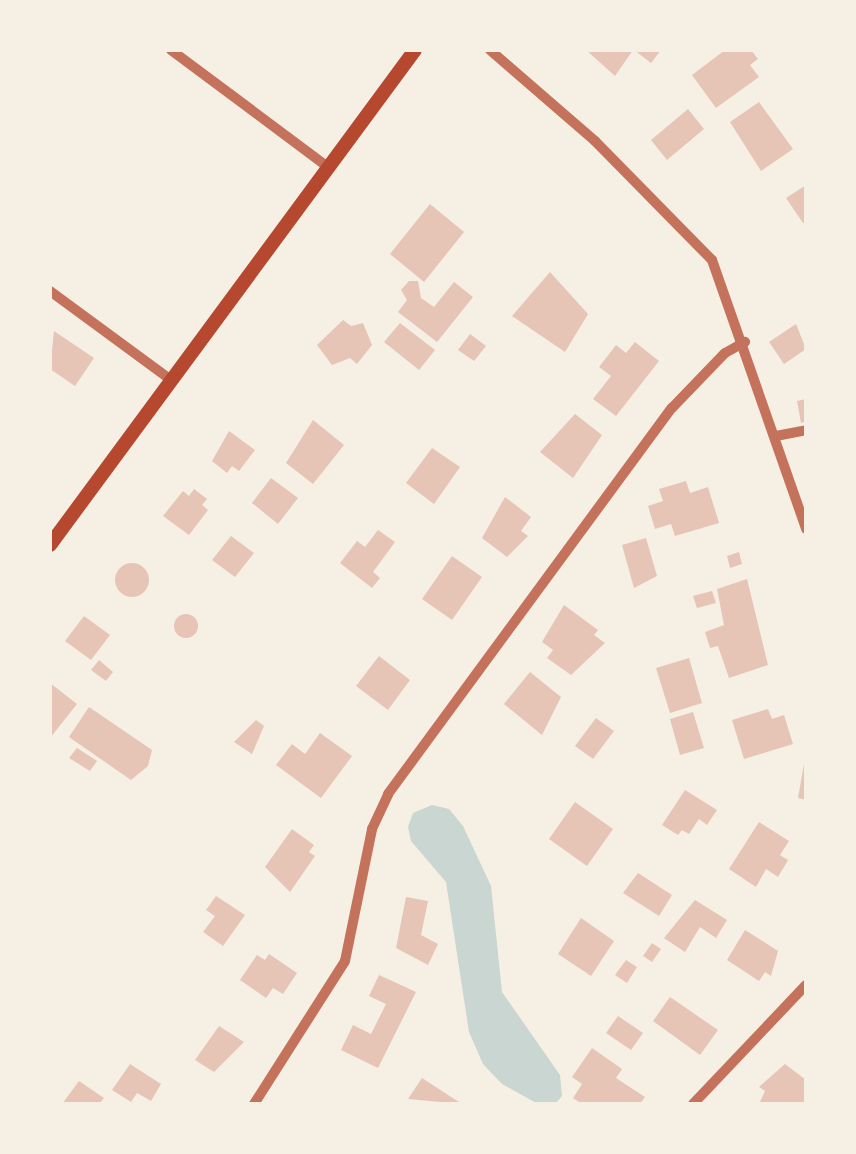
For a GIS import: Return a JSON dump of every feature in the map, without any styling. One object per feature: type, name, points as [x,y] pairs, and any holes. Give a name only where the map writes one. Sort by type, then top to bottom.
[{"type":"main road","points":[[50,546],[415,50]]},
{"type":"street","points":[[171,50],[328,167]]},
{"type":"street","points":[[490,50],[697,240],[726,284],[806,529]]},
{"type":"street","points":[[50,291],[170,378]]},
{"type":"street","points":[[254,1104],[345,962],[372,829],[388,794],[672,408],[725,353],[745,342]]},
{"type":"street","points":[[776,436],[806,430]]},
{"type":"street","points":[[693,1104],[806,985]]},
{"type":"shaded area","points":[[432,805],[449,809],[463,826],[491,886],[502,992],[560,1075],[562,1096],[555,1104],[538,1104],[502,1084],[483,1064],[469,1032],[446,882],[411,841],[408,827],[413,813]]},
{"type":"building","points":[[586,50],[633,50],[615,76]]},
{"type":"building","points":[[634,50],[661,50],[651,63]]},
{"type":"building","points":[[725,50],[751,50],[758,59],[750,65],[759,77],[716,108],[692,75]]},
{"type":"building","points":[[759,102],[793,149],[761,171],[730,122]]},
{"type":"building","points":[[688,109],[704,129],[667,160],[651,140]]},
{"type":"building","points":[[806,185],[806,221],[803,223],[786,198]]},
{"type":"building","points":[[430,204],[464,232],[424,282],[390,254]]},
{"type":"building","points":[[550,272],[588,314],[565,352],[512,316]]},
{"type":"building","points":[[409,281],[418,281],[421,298],[434,307],[454,282],[473,297],[437,342],[398,312],[407,300],[401,290]]},
{"type":"building","points":[[343,320],[351,326],[363,323],[372,345],[357,364],[350,358],[332,365],[317,345]]},
{"type":"building","points":[[400,323],[435,350],[419,370],[384,342]]},
{"type":"building","points":[[796,324],[806,349],[784,364],[769,342]]},
{"type":"building","points":[[54,331],[94,358],[75,386],[50,369]]},
{"type":"building","points":[[470,334],[486,346],[474,361],[458,350]]},
{"type":"building","points":[[635,342],[659,361],[616,416],[593,399],[611,376],[599,367],[616,345],[626,353]]},
{"type":"building","points":[[806,399],[806,421],[801,423],[797,401]]},
{"type":"building","points":[[575,414],[602,435],[573,478],[540,452]]},
{"type":"building","points":[[313,420],[344,445],[313,484],[286,463]]},
{"type":"building","points":[[229,431],[255,450],[239,471],[232,466],[227,473],[212,461]]},
{"type":"building","points":[[432,448],[460,467],[434,504],[406,483]]},
{"type":"building","points":[[271,478],[298,498],[278,524],[252,503]]},
{"type":"building","points":[[686,481],[690,493],[708,487],[719,523],[675,536],[671,524],[655,529],[648,506],[663,501],[659,489]]},
{"type":"building","points":[[194,489],[207,499],[202,505],[208,510],[189,535],[163,516],[183,491],[189,496]]},
{"type":"building","points":[[505,497],[531,517],[521,531],[528,536],[507,557],[482,538]]},
{"type":"building","points":[[378,530],[395,542],[373,572],[380,578],[372,588],[340,563],[357,541],[365,547]]},
{"type":"building","points":[[231,536],[254,553],[235,577],[212,560]]},
{"type":"building","points":[[646,538],[657,576],[634,588],[622,545]]},
{"type":"building","points":[[739,552],[742,564],[730,568],[727,556]]},
{"type":"building","points":[[452,556],[482,577],[452,620],[422,599]]},
{"type":"building","points":[[132,563],[144,568],[149,580],[144,592],[132,597],[120,592],[115,580],[120,568]]},
{"type":"building","points":[[747,579],[768,665],[729,678],[718,646],[710,648],[705,632],[724,625],[717,589]]},
{"type":"building","points":[[712,591],[716,603],[697,608],[693,596]]},
{"type":"building","points":[[564,605],[598,630],[594,635],[605,643],[571,675],[547,658],[553,650],[542,642]]},
{"type":"building","points":[[186,614],[195,617],[195,635],[186,638],[177,635],[174,626],[177,617]]},
{"type":"building","points":[[84,616],[110,635],[91,660],[65,641]]},
{"type":"building","points":[[379,656],[410,680],[388,710],[356,686]]},
{"type":"building","points":[[689,658],[702,703],[670,713],[656,668]]},
{"type":"building","points":[[99,660],[113,672],[106,681],[91,670]]},
{"type":"building","points":[[530,672],[561,697],[542,735],[504,704]]},
{"type":"building","points":[[50,683],[77,704],[50,738]]},
{"type":"building","points":[[89,707],[152,750],[148,766],[131,780],[69,737]]},
{"type":"building","points":[[768,709],[772,719],[784,715],[793,744],[744,759],[732,720]]},
{"type":"building","points":[[693,712],[704,748],[680,755],[670,719]]},
{"type":"building","points":[[596,718],[614,731],[593,759],[575,746]]},
{"type":"building","points":[[256,720],[264,726],[252,754],[234,742]]},
{"type":"building","points":[[320,733],[352,756],[321,798],[276,765],[292,744],[305,754]]},
{"type":"building","points":[[77,748],[97,761],[90,771],[69,758]]},
{"type":"building","points":[[806,764],[806,800],[798,798]]},
{"type":"building","points":[[685,790],[717,810],[707,825],[699,819],[689,834],[682,830],[678,835],[662,825]]},
{"type":"building","points":[[575,802],[613,829],[587,866],[549,839]]},
{"type":"building","points":[[759,822],[789,841],[780,855],[788,860],[778,877],[766,869],[756,887],[729,869]]},
{"type":"building","points":[[292,829],[314,845],[309,852],[315,856],[290,892],[265,867]]},
{"type":"building","points":[[638,873],[672,895],[659,916],[623,893]]},
{"type":"building","points":[[216,896],[245,915],[223,946],[203,932],[215,916],[206,910]]},
{"type":"building","points":[[406,897],[428,901],[421,935],[438,944],[428,965],[396,948]]},
{"type":"building","points":[[695,900],[727,920],[716,938],[700,927],[685,952],[664,938]]},
{"type":"building","points":[[581,918],[614,941],[591,976],[558,954]]},
{"type":"building","points":[[745,930],[778,951],[771,976],[765,972],[759,981],[727,960]]},
{"type":"building","points":[[652,943],[661,949],[652,962],[643,956]]},
{"type":"building","points":[[269,954],[297,973],[283,994],[273,988],[266,998],[240,980],[257,955],[265,960]]},
{"type":"building","points":[[626,960],[637,967],[627,983],[615,975]]},
{"type":"building","points":[[379,975],[416,992],[378,1068],[341,1050],[353,1025],[371,1034],[386,1004],[369,996]]},
{"type":"building","points":[[670,997],[718,1030],[700,1055],[653,1021]]},
{"type":"building","points":[[618,1016],[643,1033],[631,1050],[606,1033]]},
{"type":"building","points":[[219,1026],[244,1042],[214,1072],[195,1060]]},
{"type":"building","points":[[592,1048],[622,1069],[616,1078],[645,1097],[640,1104],[582,1104],[573,1098],[582,1084],[572,1077]]},
{"type":"building","points":[[130,1064],[161,1084],[151,1101],[137,1093],[131,1102],[112,1090]]},
{"type":"building","points":[[785,1064],[806,1080],[806,1104],[759,1104],[765,1091],[759,1087]]},
{"type":"building","points":[[422,1078],[462,1104],[408,1099]]},
{"type":"building","points":[[79,1081],[104,1098],[99,1104],[62,1104]]}]
